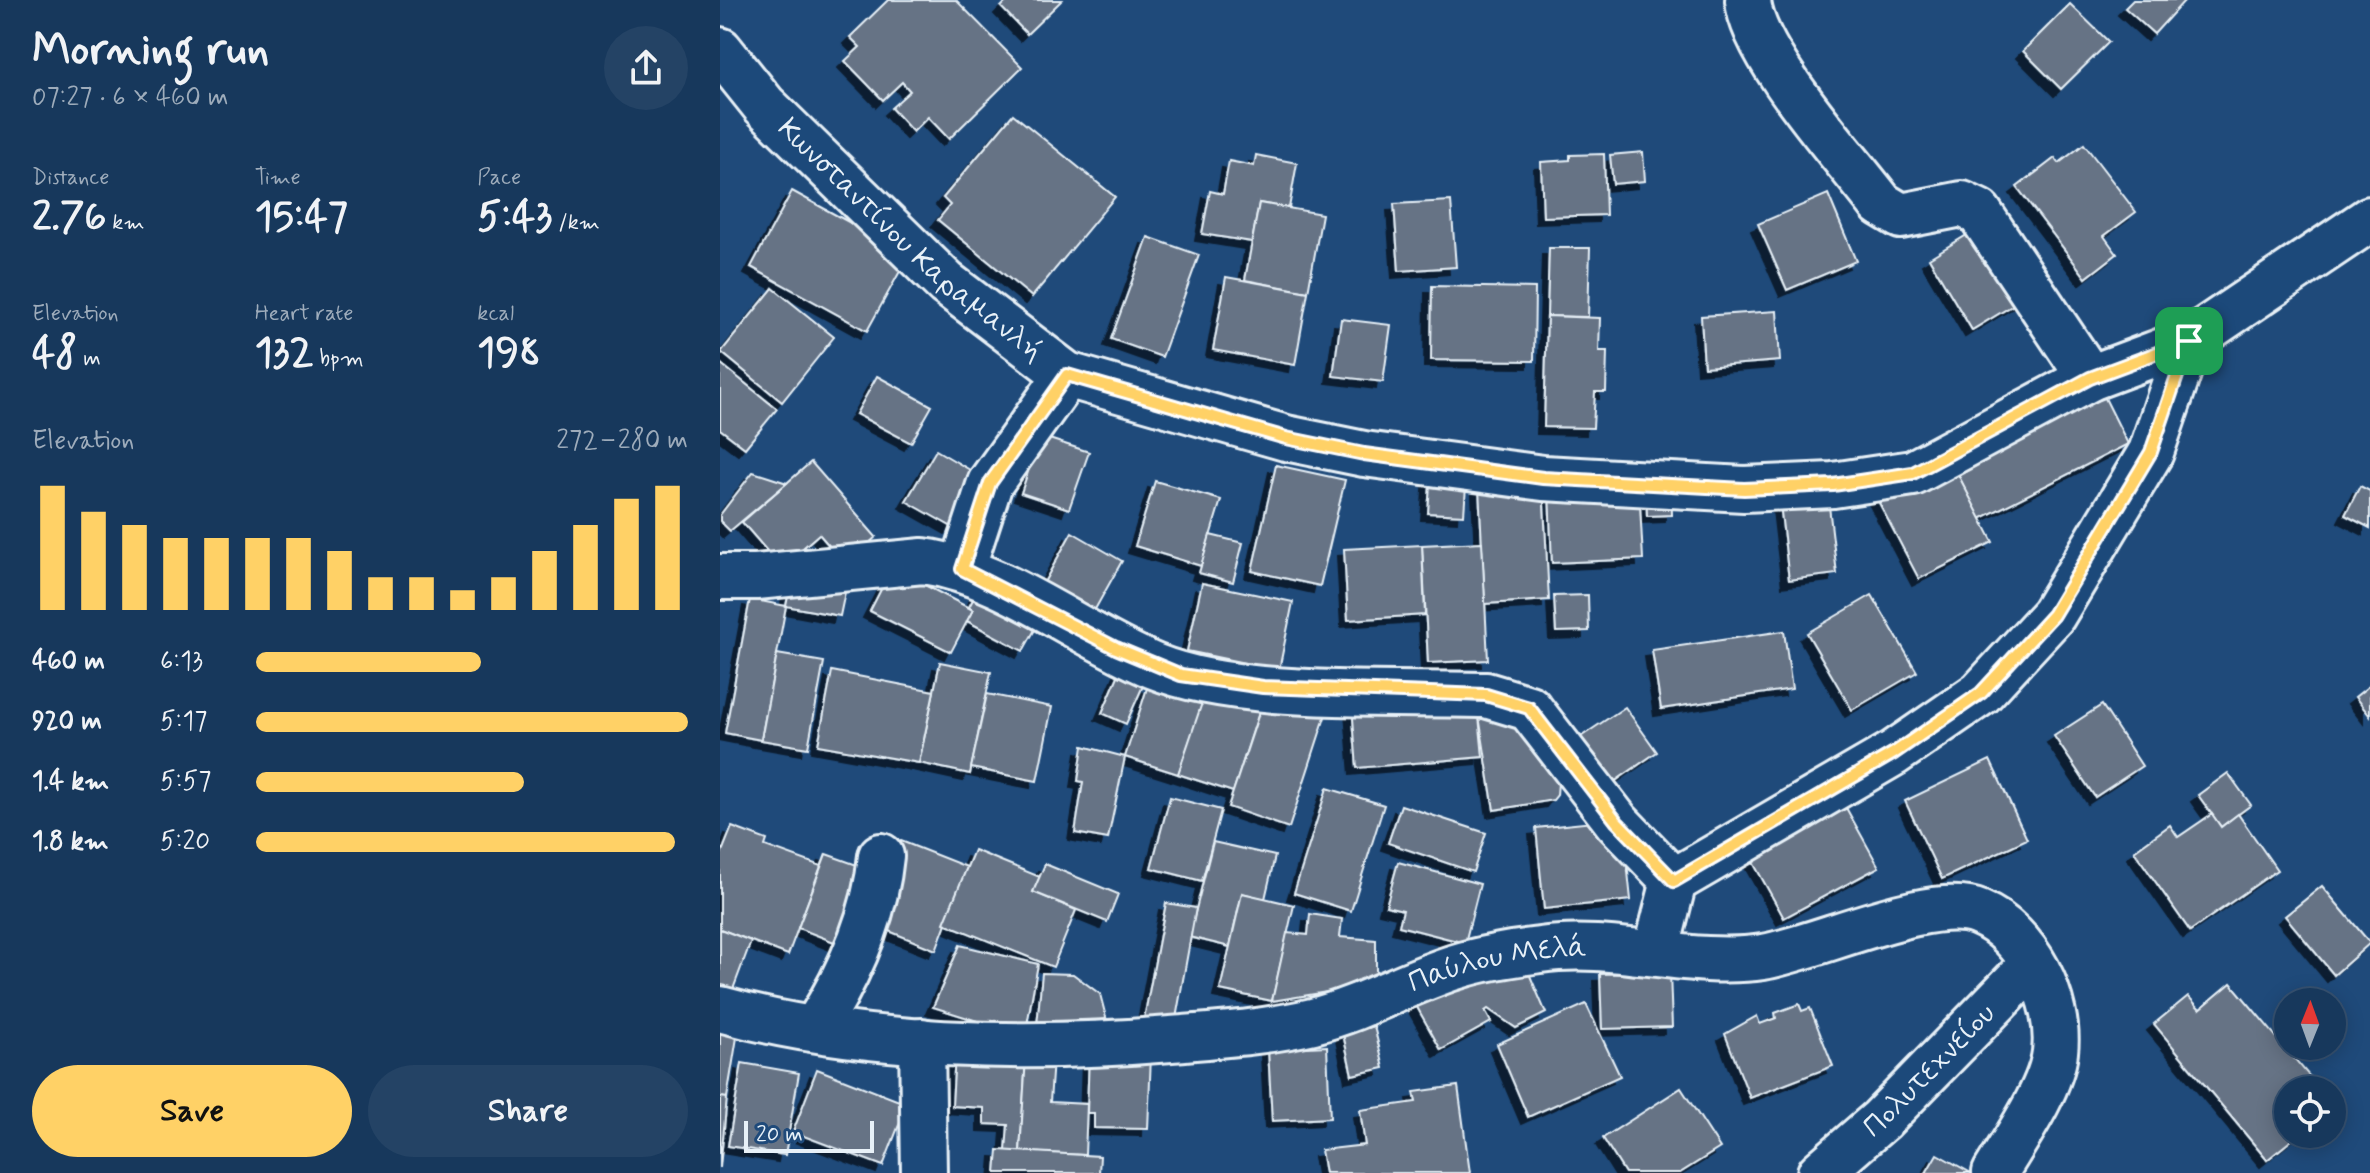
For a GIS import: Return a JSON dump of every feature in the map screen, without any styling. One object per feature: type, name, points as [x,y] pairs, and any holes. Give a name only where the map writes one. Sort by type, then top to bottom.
[{"type":"street","points":[[1748,0],[1749,17],[1763,49],[1881,204],[1901,216],[1962,204],[1979,212],[2090,378]]},
{"type":"street","name":"Κωνσταντίνου Καραμανλή","points":[[720,50],[764,105],[946,283],[1067,375],[1286,438],[1364,454],[1543,478],[1744,489],[1833,485],[1913,473],[2090,378],[2189,341],[2370,219]]},
{"type":"street","points":[[1656,952],[1674,881],[1894,753],[1981,693],[2053,615],[2151,452],[2189,341]]},
{"type":"street","points":[[962,569],[990,483],[1067,375]]},
{"type":"street","points":[[720,577],[756,577],[923,561],[962,569],[1116,648],[1181,675],[1263,687],[1486,695],[1529,708],[1617,822],[1674,881]]},
{"type":"street","points":[[816,1027],[847,977],[875,890],[881,856]]},
{"type":"street","name":"Παύλου Μελά","points":[[720,1009],[763,1021],[922,1041],[1052,1047],[1269,1029],[1366,1006],[1455,967],[1493,958],[1568,947],[1656,952],[1720,960],[1763,957],[1908,916],[1958,909],[1987,917],[2018,944],[2033,964],[2051,1008],[2055,1052],[2035,1101],[1995,1173]]},
{"type":"street","name":"Πολυτεχνείου","points":[[1820,1173],[1881,1120],[2033,964]]},
{"type":"street","points":[[922,1041],[924,1173]]},
{"type":"building","points":[[888,0],[956,0],[1022,67],[949,139],[928,117],[913,132],[891,108],[910,91],[902,82],[883,100],[845,61],[860,47],[850,37]]},
{"type":"building","points":[[1008,0],[1062,0],[1027,34],[1001,7]]},
{"type":"building","points":[[2133,0],[2185,0],[2154,34],[2125,8]]},
{"type":"building","points":[[2070,4],[2109,42],[2061,89],[2023,51]]},
{"type":"building","points":[[1013,114],[1115,197],[1032,297],[938,220],[950,205],[943,198]]},
{"type":"building","points":[[2084,144],[2136,212],[2104,236],[2117,254],[2086,278],[2017,187],[2055,158],[2059,163]]},
{"type":"building","points":[[1643,152],[1645,181],[1613,184],[1610,155]]},
{"type":"building","points":[[1604,154],[1606,215],[1543,217],[1541,162],[1570,160],[1570,155]]},
{"type":"building","points":[[1256,155],[1297,163],[1289,208],[1259,203],[1252,242],[1202,234],[1210,191],[1223,194],[1229,161],[1254,166]]},
{"type":"building","points":[[792,191],[909,255],[867,331],[751,267]]},
{"type":"building","points":[[1828,194],[1856,261],[1787,290],[1758,224]]},
{"type":"building","points":[[1451,201],[1456,267],[1399,271],[1394,204]]},
{"type":"building","points":[[1259,203],[1322,214],[1308,292],[1245,280]]},
{"type":"building","points":[[1985,224],[2028,296],[1972,330],[1929,258]]},
{"type":"building","points":[[1148,237],[1199,255],[1162,357],[1111,339]]},
{"type":"building","points":[[1549,248],[1590,248],[1588,317],[1547,316]]},
{"type":"building","points":[[1226,277],[1308,292],[1295,365],[1213,350]]},
{"type":"building","points":[[1432,286],[1535,288],[1534,361],[1431,360]]},
{"type":"building","points":[[773,288],[834,337],[782,402],[721,352]]},
{"type":"building","points":[[1777,311],[1780,361],[1704,367],[1701,316]]},
{"type":"building","points":[[1547,316],[1600,318],[1599,351],[1607,351],[1606,392],[1595,392],[1593,428],[1544,427]]},
{"type":"building","points":[[1341,319],[1391,325],[1383,382],[1333,376]]},
{"type":"building","points":[[720,363],[777,409],[745,448],[720,429]]},
{"type":"building","points":[[877,376],[932,406],[911,443],[856,414]]},
{"type":"building","points":[[2098,384],[2128,444],[1980,519],[1950,459]]},
{"type":"building","points":[[1040,436],[1089,452],[1069,509],[1021,493]]},
{"type":"building","points":[[936,450],[982,477],[952,527],[906,501]]},
{"type":"building","points":[[1950,459],[1993,542],[1919,579],[1876,497]]},
{"type":"building","points":[[811,462],[876,537],[845,564],[819,534],[781,567],[742,522]]},
{"type":"building","points":[[1276,465],[1345,480],[1320,586],[1252,571]]},
{"type":"building","points":[[1431,470],[1467,472],[1464,515],[1428,513]]},
{"type":"building","points":[[753,472],[787,483],[730,531],[720,521],[720,515]]},
{"type":"building","points":[[1155,481],[1221,500],[1201,566],[1135,546]]},
{"type":"building","points":[[1543,485],[1549,600],[1485,604],[1479,488]]},
{"type":"building","points":[[2360,486],[2370,491],[2370,528],[2345,515]]},
{"type":"building","points":[[1639,487],[1643,559],[1552,563],[1549,491]]},
{"type":"building","points":[[1671,487],[1672,515],[1647,516],[1646,488]]},
{"type":"building","points":[[1827,489],[1837,574],[1789,580],[1779,495]]},
{"type":"building","points":[[1072,532],[1122,561],[1093,613],[1042,586]]},
{"type":"building","points":[[1210,535],[1243,543],[1233,582],[1199,573]]},
{"type":"building","points":[[1482,542],[1488,660],[1428,663],[1422,545]]},
{"type":"building","points":[[1422,545],[1425,615],[1348,620],[1344,549]]},
{"type":"building","points":[[892,568],[973,610],[951,652],[870,611]]},
{"type":"building","points":[[791,582],[845,592],[840,616],[786,606]]},
{"type":"building","points":[[1202,583],[1293,602],[1279,670],[1187,651]]},
{"type":"building","points":[[980,586],[1041,619],[1023,651],[967,621],[973,610],[969,607]]},
{"type":"building","points":[[1588,595],[1589,631],[1556,632],[1554,596]]},
{"type":"building","points":[[1872,595],[1917,672],[1852,710],[1807,633]]},
{"type":"building","points":[[750,599],[786,606],[761,740],[725,733]]},
{"type":"building","points":[[1784,631],[1792,689],[1661,709],[1652,650]]},
{"type":"building","points":[[777,654],[824,662],[808,748],[761,740]]},
{"type":"building","points":[[940,662],[991,672],[970,774],[919,763]]},
{"type":"building","points":[[1121,669],[1146,679],[1126,724],[1102,713]]},
{"type":"building","points":[[832,671],[934,691],[919,763],[818,745]]},
{"type":"building","points":[[1148,685],[1203,703],[1178,774],[1125,757]]},
{"type":"building","points":[[2370,685],[2370,716],[2355,697]]},
{"type":"building","points":[[1207,688],[1261,706],[1233,792],[1178,774]]},
{"type":"building","points":[[987,694],[1052,707],[1037,781],[971,768]]},
{"type":"building","points":[[1265,695],[1326,714],[1289,828],[1228,807]]},
{"type":"building","points":[[2102,705],[2142,766],[2095,797],[2054,736]]},
{"type":"building","points":[[1352,706],[1479,716],[1483,757],[1357,768]]},
{"type":"building","points":[[1625,707],[1657,752],[1611,784],[1579,738]]},
{"type":"building","points":[[1479,716],[1531,719],[1551,747],[1558,782],[1557,795],[1553,800],[1494,810]]},
{"type":"building","points":[[1083,746],[1125,757],[1108,839],[1075,833],[1083,782],[1078,781]]},
{"type":"building","points":[[1990,760],[2027,839],[1942,879],[1905,801]]},
{"type":"building","points":[[2228,773],[2251,805],[2221,827],[2198,795]]},
{"type":"building","points":[[1327,788],[1384,805],[1351,911],[1294,893]]},
{"type":"building","points":[[1170,797],[1221,810],[1202,881],[1151,868]]},
{"type":"building","points":[[1840,797],[1879,867],[1784,918],[1745,848]]},
{"type":"building","points":[[1401,805],[1486,833],[1473,872],[1388,843]]},
{"type":"building","points":[[2212,814],[2221,827],[2238,814],[2277,870],[2190,931],[2134,851],[2170,825],[2178,837]]},
{"type":"building","points":[[1593,822],[1594,830],[1624,834],[1631,900],[1544,909],[1536,828]]},
{"type":"building","points":[[732,827],[767,840],[765,846],[821,866],[788,955],[720,929],[720,857]]},
{"type":"building","points":[[901,841],[967,867],[936,950],[869,923]]},
{"type":"building","points":[[1213,842],[1275,856],[1265,899],[1242,893],[1230,947],[1189,937]]},
{"type":"building","points":[[974,850],[1040,877],[1033,892],[1076,910],[1053,967],[944,923]]},
{"type":"building","points":[[826,854],[874,871],[847,947],[798,928]]},
{"type":"building","points":[[1398,862],[1480,884],[1465,943],[1399,926],[1403,910],[1386,906]]},
{"type":"building","points":[[1045,864],[1118,894],[1107,922],[1033,892]]},
{"type":"building","points":[[2322,886],[2370,943],[2334,975],[2285,916]]},
{"type":"building","points":[[1242,893],[1294,905],[1272,1001],[1220,990]]},
{"type":"building","points":[[1166,903],[1196,908],[1175,1024],[1144,1019]]},
{"type":"building","points":[[1310,914],[1342,919],[1340,937],[1376,940],[1376,984],[1272,1001],[1287,933],[1308,935]]},
{"type":"building","points":[[720,929],[751,941],[732,992],[720,988]]},
{"type":"building","points":[[960,945],[1038,964],[1025,1036],[933,1007]]},
{"type":"building","points":[[1528,971],[1546,1013],[1516,1028],[1488,1009],[1485,1011],[1491,1022],[1441,1050],[1413,1000],[1459,975]]},
{"type":"building","points":[[1670,972],[1672,1027],[1602,1029],[1600,974]]},
{"type":"building","points":[[1042,973],[1073,974],[1100,994],[1107,1021],[1036,1036]]},
{"type":"building","points":[[2231,983],[2274,1034],[2274,1060],[2296,1060],[2309,1076],[2274,1076],[2274,1148],[2282,1148],[2267,1160],[2154,1024],[2188,996],[2200,1009]]},
{"type":"building","points":[[1586,1004],[1620,1076],[1528,1117],[1497,1044]]},
{"type":"building","points":[[1799,1004],[1802,1011],[1810,1008],[1833,1066],[1750,1098],[1725,1034],[1757,1016],[1760,1024],[1776,1018],[1775,1013]]},
{"type":"building","points":[[720,1014],[740,1019],[727,1098],[720,1097]]},
{"type":"building","points":[[1374,1026],[1384,1068],[1352,1075],[1343,1034]]},
{"type":"building","points":[[1327,1046],[1330,1118],[1272,1121],[1268,1049]]},
{"type":"building","points":[[955,1053],[1026,1057],[1020,1152],[1006,1151],[1008,1125],[984,1124],[984,1108],[952,1106]]},
{"type":"building","points":[[1089,1053],[1151,1055],[1148,1129],[1094,1128],[1094,1113],[1087,1113]]},
{"type":"building","points":[[1026,1057],[1053,1059],[1050,1102],[1087,1104],[1085,1155],[1020,1152]]},
{"type":"building","points":[[742,1063],[799,1073],[785,1155],[728,1146]]},
{"type":"building","points":[[817,1069],[907,1104],[883,1166],[793,1132]]},
{"type":"building","points":[[1458,1086],[1470,1173],[1325,1173],[1321,1150],[1365,1145],[1360,1110],[1416,1102],[1414,1092]]},
{"type":"building","points":[[1681,1088],[1720,1148],[1680,1173],[1625,1173],[1603,1138]]},
{"type":"building","points":[[720,1097],[727,1098],[720,1168]]},
{"type":"building","points":[[998,1150],[1100,1156],[1099,1173],[996,1173]]},
{"type":"building","points":[[1937,1154],[1971,1173],[1926,1173]]},
{"type":"route","points":[[2189,341],[2151,452],[2053,615],[1981,693],[1894,753],[1674,881],[1617,822],[1529,708],[1486,695],[1263,687],[1204,681],[1155,666],[1116,648],[962,569],[990,483],[1067,375],[1286,438],[1364,454],[1543,478],[1744,489],[1833,485],[1913,473],[2090,378],[2189,341]]}]
